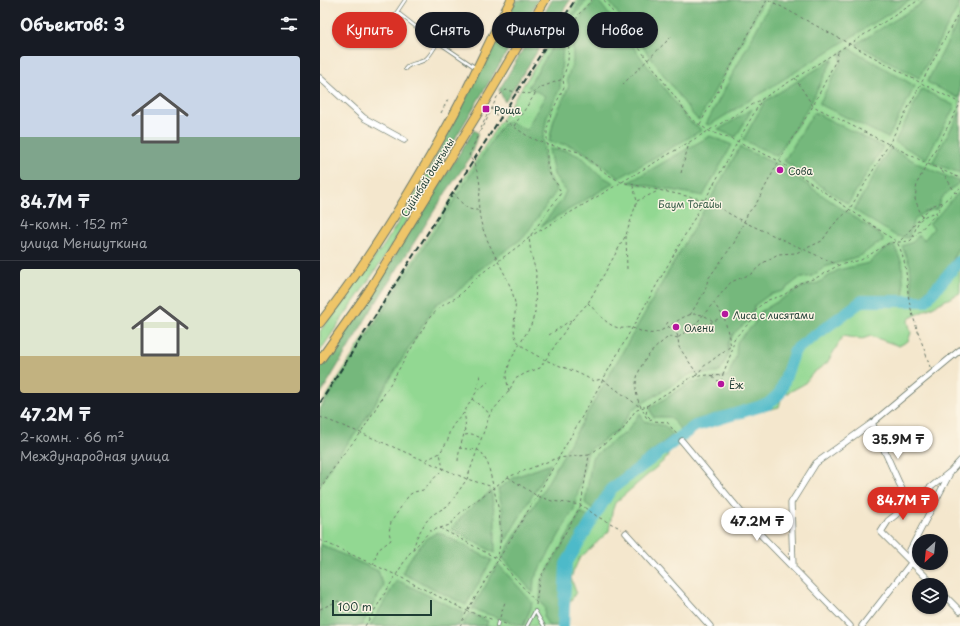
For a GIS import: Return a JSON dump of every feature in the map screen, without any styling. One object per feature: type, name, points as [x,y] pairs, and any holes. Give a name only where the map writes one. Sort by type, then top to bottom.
[{"type":"main road","name":"Сүйінбай даңғылы","points":[[320,323],[352,282],[385,234],[454,113],[511,0]]},
{"type":"main road","name":"Сүйінбай даңғылы","points":[[320,360],[368,292],[483,105],[545,0]]},
{"type":"street","points":[[320,78],[364,118],[404,140]]},
{"type":"street","points":[[793,566],[792,503],[816,463],[872,423],[960,350]]},
{"type":"street","points":[[872,423],[909,505]]},
{"type":"street","points":[[682,441],[756,530],[793,566],[850,626]]},
{"type":"street","points":[[912,562],[885,539],[881,532],[888,522],[950,472],[960,461]]},
{"type":"street","points":[[918,534],[950,472]]},
{"type":"street","points":[[626,533],[710,626]]},
{"type":"street","points":[[862,626],[912,562],[910,550],[912,546]]},
{"type":"street","points":[[920,570],[927,578]]},
{"type":"street","points":[[948,599],[960,611]]},
{"type":"lane","points":[[397,12],[405,0]]},
{"type":"lane","points":[[405,69],[410,64],[422,62],[427,58],[434,48]]},
{"type":"lane","points":[[447,48],[476,68]]},
{"type":"lane","points":[[527,626],[535,611]]},
{"type":"lane","points":[[535,611],[544,626]]},
{"type":"lane","points":[[497,626],[498,622]]},
{"type":"path","points":[[509,391],[506,377],[510,361],[519,343],[531,325],[537,296],[534,288],[536,272],[530,254],[529,237],[561,193],[547,164],[547,130],[551,114],[564,87],[563,79],[568,61],[569,39],[578,15],[592,0]]},
{"type":"path","points":[[604,0],[691,118],[709,131],[739,142],[779,161],[896,242],[903,255],[908,273],[911,306],[932,373]]},
{"type":"path","points":[[700,124],[768,0],[960,103],[917,183],[914,198],[922,216]]},
{"type":"path","points":[[320,490],[340,458],[361,432],[430,317],[442,306],[457,297],[478,276],[529,237],[709,131],[919,0]]},
{"type":"path","points":[[694,326],[731,282],[751,274],[763,262],[778,254],[796,253],[822,241],[833,224],[849,210],[889,144],[960,10]]},
{"type":"path","points":[[622,85],[673,35]]},
{"type":"path","points":[[690,315],[705,291],[708,279],[734,243],[748,213],[756,204],[779,161],[813,106],[837,58],[838,51]]},
{"type":"path","points":[[795,78],[813,106],[928,164],[960,178]]},
{"type":"path","points":[[514,127],[535,92],[539,88],[563,79]]},
{"type":"path","points":[[480,130],[482,130],[497,97],[506,90],[528,94],[535,92]]},
{"type":"path","points":[[460,626],[467,611],[537,496],[602,379],[739,142],[762,98]]},
{"type":"path","points":[[440,113],[448,99]]},
{"type":"path","points":[[492,108],[495,114],[529,138],[579,152],[607,174],[621,182],[633,186],[705,200],[744,222],[807,249],[839,265]]},
{"type":"path","points":[[487,115],[469,155],[475,164],[480,187],[479,210],[490,244],[499,260],[516,305],[513,323],[519,343],[558,367],[577,371],[593,381],[602,379],[641,407]]},
{"type":"path","points":[[681,173],[689,142]]},
{"type":"path","points":[[941,170],[956,192],[960,194]]},
{"type":"path","points":[[413,549],[417,537],[432,515],[449,505],[467,479],[490,414],[509,391],[515,379],[540,368],[572,320],[588,303],[626,235],[636,201],[633,186]]},
{"type":"path","points":[[900,241],[931,206],[943,202],[960,188]]},
{"type":"path","points":[[636,201],[659,190]]},
{"type":"path","points":[[453,192],[463,206],[472,211],[479,210]]},
{"type":"path","points":[[710,375],[721,383],[732,351],[734,339],[751,321],[757,308],[768,300],[784,295],[800,283],[816,278],[839,265],[861,260],[870,256],[879,248],[896,242],[910,241],[938,212],[943,202]]},
{"type":"path","points":[[912,238],[917,224],[924,215],[938,212]]},
{"type":"path","points":[[626,235],[627,269]]},
{"type":"path","points":[[713,302],[724,316],[732,346]]},
{"type":"path","points":[[588,303],[602,318],[618,328],[632,328],[641,332],[654,333],[675,320],[690,315],[702,315],[713,322]]},
{"type":"path","points":[[678,338],[687,329],[694,326],[705,325],[724,316]]},
{"type":"path","points":[[549,335],[572,320]]},
{"type":"path","points":[[667,326],[668,322]]},
{"type":"path","points":[[667,326],[676,332],[679,346],[698,374]]},
{"type":"path","points":[[678,338],[670,336],[657,344],[646,358],[640,369],[637,384],[637,396],[646,417],[653,420],[667,422],[682,441]]},
{"type":"path","points":[[696,377],[703,367],[732,346]]},
{"type":"path","points":[[365,626],[413,549],[430,531],[450,525],[461,512],[508,477],[557,458],[589,455],[622,431],[635,411],[648,405],[692,378],[723,374]]},
{"type":"path","points":[[477,391],[480,375]]},
{"type":"path","points":[[426,460],[440,453],[448,440],[449,433],[453,425],[464,412],[477,391],[488,382]]},
{"type":"path","points":[[472,398],[490,414]]},
{"type":"path","points":[[648,405],[646,414],[653,420]]},
{"type":"path","points":[[458,461],[459,448],[467,423],[464,412]]},
{"type":"path","points":[[320,417],[361,432],[467,479],[493,487]]},
{"type":"path","points":[[463,435],[472,434],[481,438]]},
{"type":"path","points":[[459,448],[478,450],[482,452],[488,464],[499,511],[501,537],[498,559]]},
{"type":"path","points":[[440,453],[443,469]]},
{"type":"path","points":[[535,611],[539,580],[581,505],[589,455]]},
{"type":"path","points":[[373,566],[378,550],[391,540],[389,532],[391,522],[409,495],[423,490],[443,469]]},
{"type":"path","points":[[508,477],[537,496],[552,501],[581,505],[598,518],[620,527],[626,533]]},
{"type":"path","points":[[440,528],[498,559],[536,602]]},
{"type":"path","points":[[417,537],[421,540]]},
{"type":"path","points":[[320,540],[373,566],[396,575],[467,611],[511,626]]},
{"type":"path","points":[[320,609],[338,601],[375,609]]},
{"type":"path","points":[[498,622],[505,602]]},
{"type":"green space","points":[[516,0],[538,0],[531,12],[510,12]]},
{"type":"green space","points":[[552,0],[570,0],[562,12],[545,12]]},
{"type":"green space","name":"Баум Тоғайы","points":[[577,0],[960,0],[960,293],[910,318],[908,321],[911,333],[908,341],[899,346],[871,336],[862,339],[843,336],[827,363],[813,373],[804,384],[782,396],[779,407],[718,422],[707,422],[695,426],[672,441],[667,458],[615,503],[609,531],[579,559],[571,578],[576,592],[561,617],[560,626],[320,626],[320,407],[547,48],[579,48],[579,12],[569,12]]},
{"type":"green space","points":[[581,0],[587,0],[578,12],[574,12]]},
{"type":"green space","points":[[596,0],[598,0],[607,12],[587,12],[587,48],[634,48],[688,120],[702,130],[619,178],[581,150],[568,145],[549,142],[554,119],[569,86],[567,79],[573,61],[573,48],[579,48],[579,22],[581,17]]},
{"type":"green space","points":[[608,0],[764,0],[699,120],[694,116],[644,48],[658,48],[658,12],[617,12]]},
{"type":"green space","points":[[772,0],[911,0],[710,125],[706,124]]},
{"type":"green space","points":[[927,0],[960,0],[960,3],[919,78],[856,44]]},
{"type":"green space","points":[[960,18],[960,94],[958,98],[927,82]]},
{"type":"green space","points":[[492,47],[509,48],[425,189],[421,186]]},
{"type":"green space","points":[[524,48],[539,48],[505,102],[499,90]]},
{"type":"green space","points":[[552,48],[563,48],[560,88],[547,116],[543,138],[545,171],[557,190],[524,237],[475,273],[455,294],[436,304],[360,428],[336,458],[320,485],[320,410],[502,125],[509,121],[526,130],[545,96],[528,87]]},
{"type":"green space","points":[[849,48],[915,86],[888,138],[819,104],[841,62],[841,53]]},
{"type":"green space","points":[[833,59],[808,108],[777,156],[743,140],[765,101]]},
{"type":"green space","points":[[922,89],[955,106],[926,159],[895,142]]},
{"type":"green space","points":[[752,109],[736,137],[718,130]]},
{"type":"green space","points":[[814,112],[883,147],[848,204],[784,161]]},
{"type":"green space","points":[[960,112],[960,173],[932,163]]},
{"type":"green space","points":[[474,130],[478,133],[470,158],[446,192],[370,312],[320,395],[320,368],[390,263]]},
{"type":"green space","points":[[710,136],[732,145],[703,196],[629,182]]},
{"type":"green space","points":[[740,147],[780,166],[883,237],[883,242],[876,244],[862,255],[825,267],[812,276],[798,279],[783,291],[769,295],[755,305],[749,320],[734,333],[728,344],[729,353],[721,370],[715,373],[692,373],[633,409],[618,430],[588,451],[574,509],[534,579],[533,593],[502,557],[541,494]]},
{"type":"green space","points":[[890,148],[921,165],[960,182],[941,198],[937,209],[921,214],[914,221],[909,238],[896,236],[854,210]]},
{"type":"green space","points":[[549,149],[568,151],[583,158],[600,175],[614,183],[541,226],[562,200],[566,191],[554,175]]},
{"type":"green space","points":[[421,186],[425,189],[388,252],[320,351],[320,331],[384,245]]},
{"type":"green space","points":[[960,192],[960,243],[951,264],[921,297],[913,297],[910,265],[902,246],[913,242],[919,235],[924,240],[934,228],[929,224]]},
{"type":"green space","points":[[894,245],[902,263],[904,296],[860,296],[790,349],[776,389],[766,400],[696,420],[681,430],[670,417],[653,417],[650,408],[690,383],[728,376],[736,356],[737,342],[754,324],[760,312],[802,287],[818,283],[838,270],[869,263],[882,251]]},
{"type":"green space","points":[[640,413],[644,421],[665,426],[673,435],[607,486],[594,510],[585,503],[592,458],[617,438],[626,433]]},
{"type":"green space","points":[[551,464],[504,543],[503,511],[498,489],[515,477]]},
{"type":"green space","points":[[491,491],[495,517],[495,553],[451,529],[463,515]]},
{"type":"green space","points":[[581,512],[589,517],[563,563],[559,626],[549,626],[544,618],[545,608],[540,601],[541,582]]},
{"type":"green space","points":[[438,532],[492,560],[466,605],[402,573],[412,555],[421,544],[426,539]]},
{"type":"green space","points":[[320,544],[378,571],[384,586],[361,626],[320,626]]},
{"type":"green space","points":[[498,564],[532,602],[523,626],[472,609]]},
{"type":"green space","points":[[397,580],[464,613],[458,626],[370,626]]},
{"type":"green space","points":[[469,613],[488,621],[486,626],[462,626]]},
{"type":"waterway","points":[[563,626],[566,564],[611,489],[695,426],[768,404],[780,393],[795,350],[862,301],[925,301],[960,261]]},
{"type":"railway","points":[[320,403],[575,0]]},
{"type":"place","name":"Роща","points":[[486,109]]},
{"type":"place","name":"Сова","points":[[780,170]]},
{"type":"place","name":"Лиса с лисятами","points":[[725,314]]},
{"type":"place","name":"Олени","points":[[676,327]]},
{"type":"place","name":"Ёж","points":[[721,384]]}]
